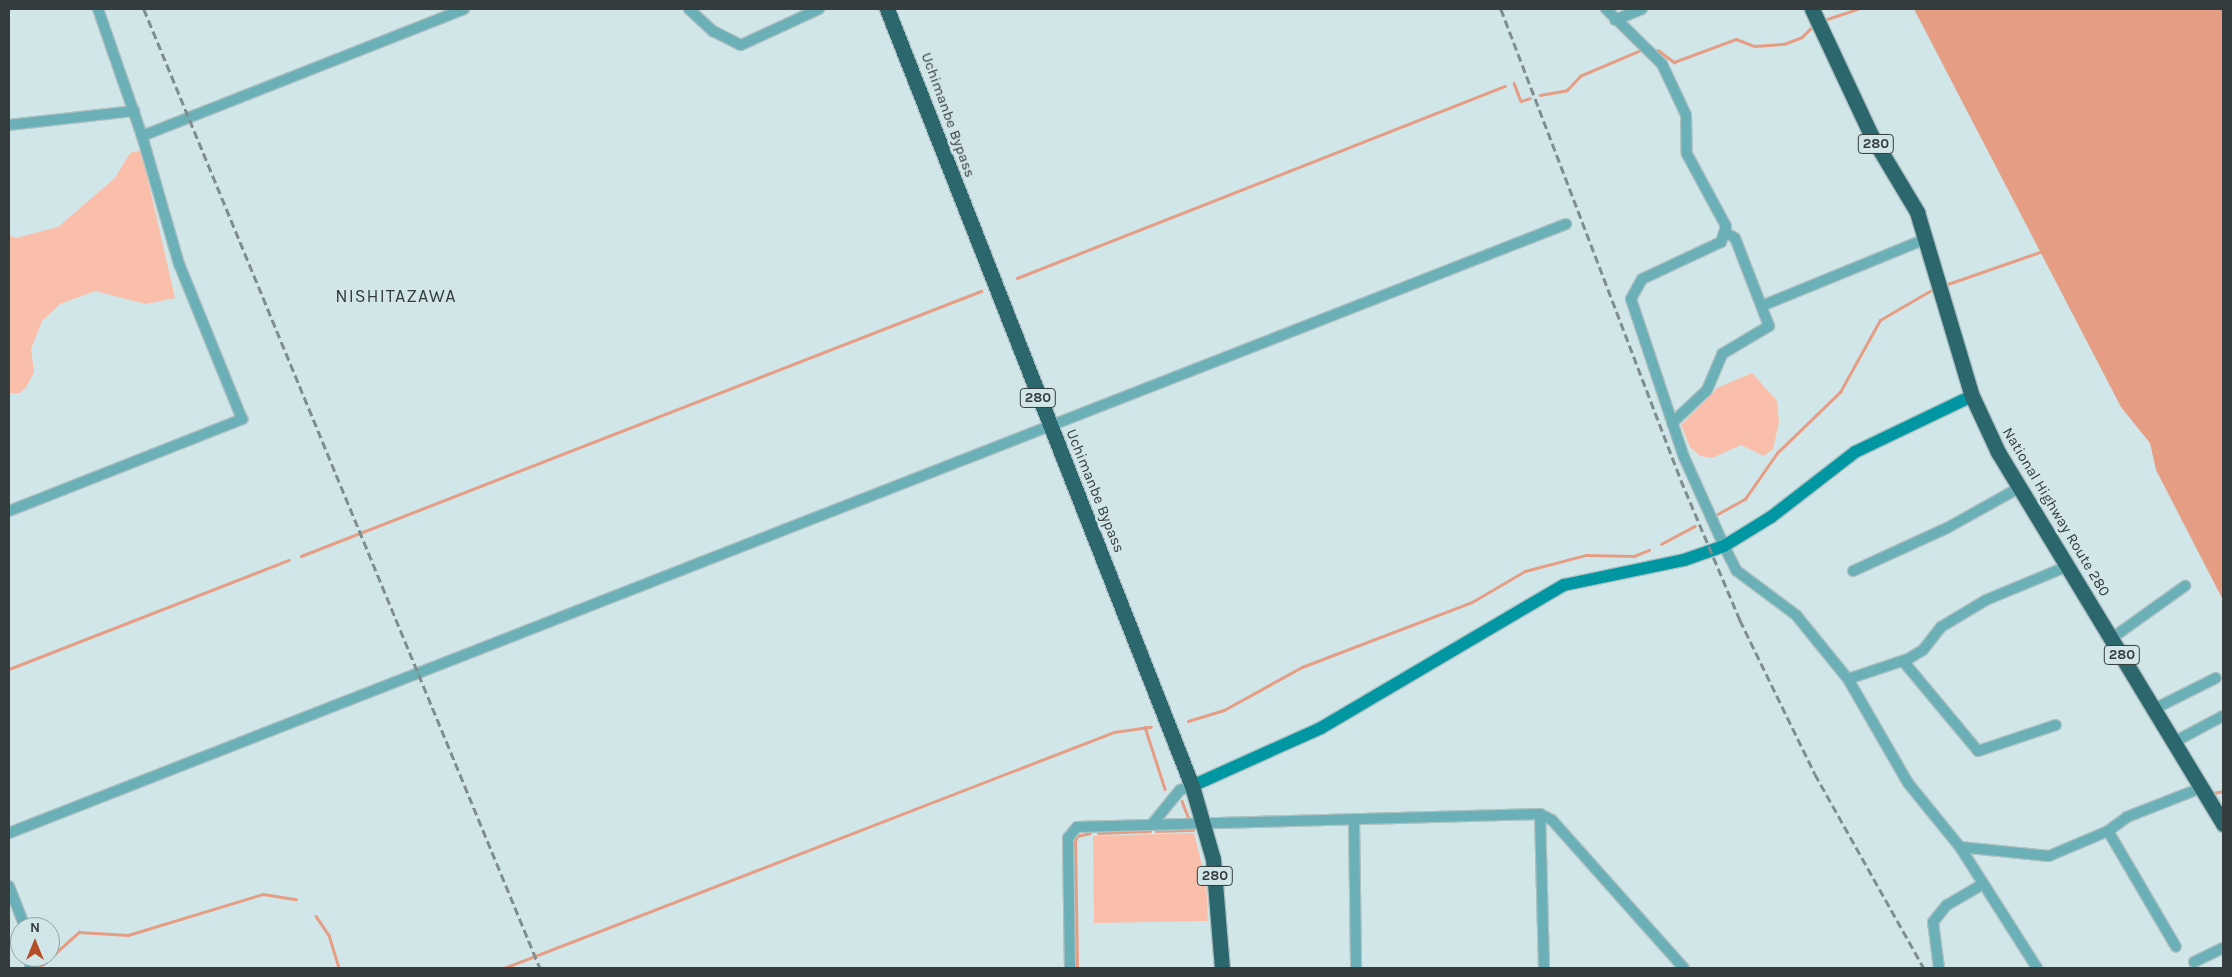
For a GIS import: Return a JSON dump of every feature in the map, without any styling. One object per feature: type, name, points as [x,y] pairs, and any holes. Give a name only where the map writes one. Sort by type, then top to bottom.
[{"type":"highway","name":"Uchimanbe Bypass","points":[[887,9],[1192,786],[1204,822],[1218,893],[1222,968]]},
{"type":"highway","name":"National Highway Route 280","points":[[1812,9],[1871,136],[1917,212],[1972,396],[2019,488],[2112,638],[2223,824]]},
{"type":"street","points":[[9,511],[242,419],[179,264],[142,136],[98,9]]},
{"type":"street","points":[[142,136],[464,9]]},
{"type":"street","points":[[689,9],[713,31],[741,45],[819,9]]},
{"type":"street","points":[[1606,9],[1615,20],[1662,64],[1686,115],[1687,154],[1724,219],[1726,233],[1713,248],[1642,279],[1632,293],[1631,308],[1672,423],[1724,546],[1737,571],[1796,615],[1848,679],[1908,783],[1960,847],[2037,968]]},
{"type":"street","points":[[1615,20],[1642,9]]},
{"type":"street","points":[[9,125],[134,111]]},
{"type":"street","points":[[9,832],[1566,224]]},
{"type":"street","points":[[1672,423],[1707,390],[1722,354],[1768,330],[1764,305],[1735,238],[1726,233]]},
{"type":"street","points":[[1764,305],[1926,239]]},
{"type":"street","points":[[1153,823],[1180,790],[1321,728],[1564,585],[1684,560],[1724,546],[1771,517],[1855,452],[1972,396]]},
{"type":"street","points":[[1853,571],[1948,528],[2019,488]]},
{"type":"street","points":[[1848,679],[1903,661],[1923,650],[1941,627],[1986,600],[2068,566]]},
{"type":"street","points":[[2112,638],[2185,586]]},
{"type":"street","points":[[1903,661],[1978,751],[2056,726]]},
{"type":"street","points":[[2154,709],[2216,678]]},
{"type":"street","points":[[2174,742],[2223,716]]},
{"type":"street","points":[[1960,847],[2048,856],[2108,831],[2127,817],[2201,788]]},
{"type":"street","points":[[1070,968],[1068,838],[1072,830],[1153,823],[1540,814],[1552,820],[1684,968]]},
{"type":"street","points":[[1540,814],[1544,968]]},
{"type":"street","points":[[1354,819],[1356,968]]},
{"type":"street","points":[[2108,831],[2176,947]]},
{"type":"street","points":[[1939,968],[1933,922],[1937,914],[1983,884]]},
{"type":"street","points":[[9,886],[21,917]]},
{"type":"street","points":[[2194,962],[2223,948]]},
{"type":"shaded area","points":[[1914,9],[2223,9],[2223,600],[2156,470],[2150,443],[2121,407]]},
{"type":"shaded area","points":[[141,150],[175,298],[146,304],[95,291],[60,304],[42,321],[31,349],[34,372],[27,386],[20,393],[9,393],[9,235],[16,238],[58,227],[115,178],[130,153]]},
{"type":"shaded area","points":[[1752,373],[1777,401],[1779,422],[1773,449],[1764,456],[1741,445],[1712,458],[1700,456],[1690,447],[1681,425],[1717,388]]},
{"type":"shaded area","points":[[1194,833],[1206,881],[1208,921],[1094,923],[1093,836]]},
{"type":"waterway","points":[[1827,19],[1857,9]]},
{"type":"waterway","points":[[1658,50],[1674,62],[1736,39],[1754,46],[1784,44],[1802,37],[1812,27]]},
{"type":"waterway","points":[[1540,95],[1567,90],[1580,76],[1641,50]]},
{"type":"waterway","points":[[1514,83],[1521,101],[1530,98]]},
{"type":"waterway","points":[[1017,278],[1505,86]]},
{"type":"waterway","points":[[1945,285],[2040,252]]},
{"type":"waterway","points":[[1714,516],[1745,499],[1777,453],[1840,392],[1880,320],[1935,288]]},
{"type":"waterway","points":[[301,556],[981,291]]},
{"type":"waterway","points":[[1661,544],[1695,526]]},
{"type":"waterway","points":[[1188,721],[1224,710],[1302,667],[1472,602],[1525,571],[1586,555],[1634,556],[1649,550]]},
{"type":"waterway","points":[[9,669],[289,560]]},
{"type":"waterway","points":[[1145,727],[1165,789]]},
{"type":"waterway","points":[[504,968],[1114,732],[1151,727]]},
{"type":"waterway","points":[[2213,793],[2223,791]]},
{"type":"waterway","points":[[1182,801],[1189,819]]},
{"type":"waterway","points":[[1156,831],[1193,830]]},
{"type":"waterway","points":[[1098,833],[1150,831]]},
{"type":"waterway","points":[[1077,968],[1075,842],[1077,836],[1090,833]]},
{"type":"waterway","points":[[39,968],[79,932],[128,935],[263,894],[296,899]]},
{"type":"waterway","points":[[316,916],[329,935],[339,968]]},
{"type":"railway","points":[[144,9],[540,968]]},
{"type":"railway","points":[[1501,9],[1681,480],[1740,620],[1815,774],[1924,968]]},
{"type":"district","name":"NISHITAZAWA","points":[[396,296]]}]
